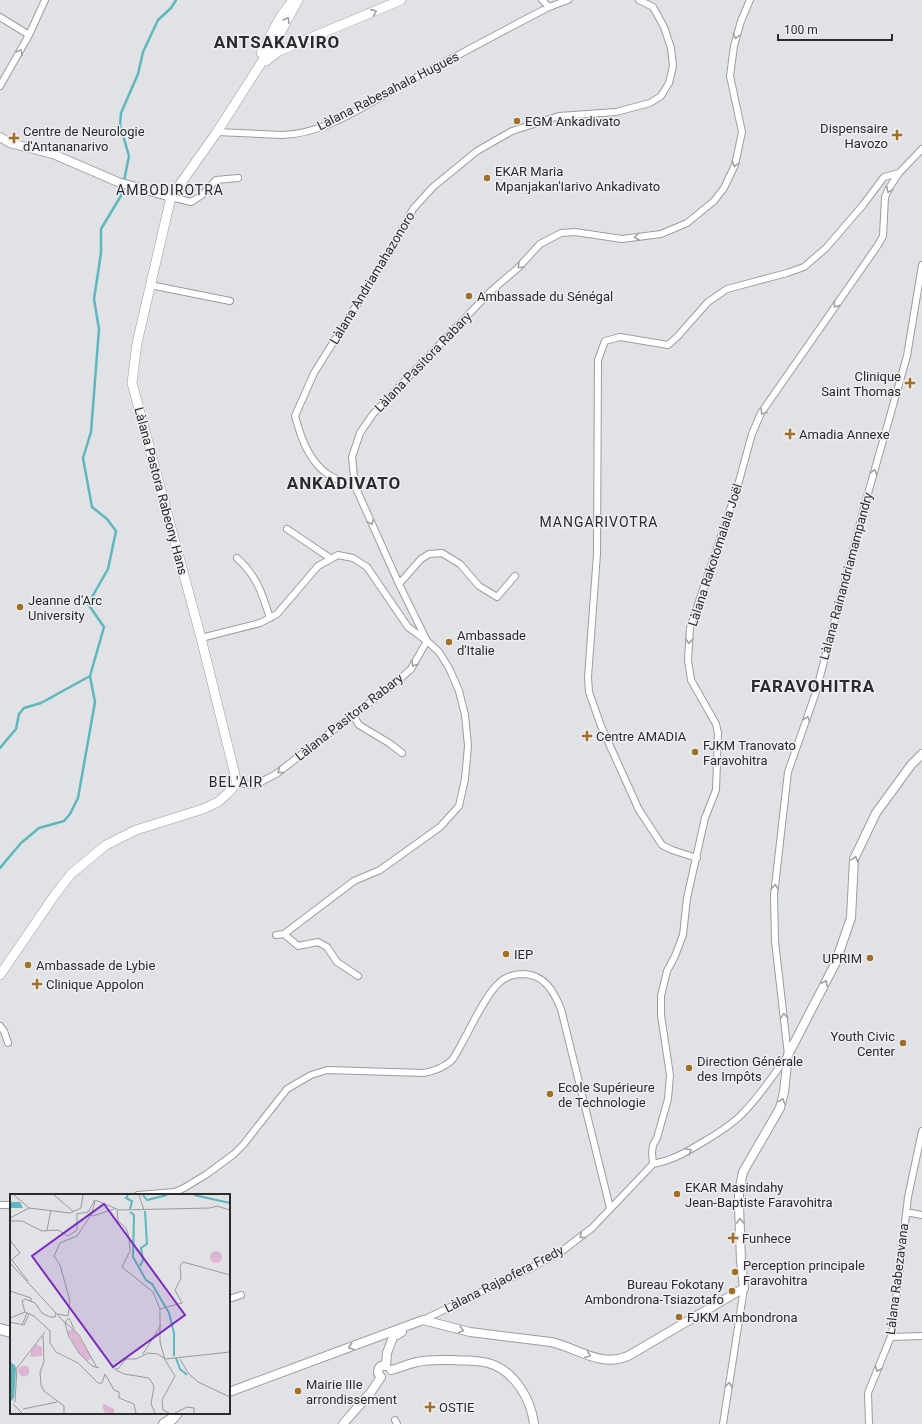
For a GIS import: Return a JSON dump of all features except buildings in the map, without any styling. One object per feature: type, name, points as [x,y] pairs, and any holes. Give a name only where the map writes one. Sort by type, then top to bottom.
[{"type":"main road","points":[[277,31],[287,7],[293,0]]},
{"type":"main road","points":[[171,197],[217,132],[277,31],[298,0]]},
{"type":"main road","points":[[251,77],[271,56],[292,45],[401,0]]},
{"type":"main road","points":[[277,31],[292,45]]},
{"type":"main road","name":"Làlana Pastora Rabeony Hans","points":[[171,197],[137,343],[132,383],[201,638],[238,783]]},
{"type":"main road","points":[[0,975],[54,896],[71,874],[106,845],[136,830],[203,809],[218,802],[238,783]]},
{"type":"main road","points":[[0,1329],[10,1332]]},
{"type":"main road","points":[[164,1424],[172,1419],[176,1414]]},
{"type":"street","points":[[0,86],[29,35],[46,0]]},
{"type":"street","points":[[542,0],[549,7],[568,0]]},
{"type":"street","name":"Làlana Andriamahazonoro","points":[[355,486],[328,475],[313,460],[302,440],[295,416],[314,373],[391,250],[413,209],[433,187],[477,151],[512,131],[552,118],[559,116],[616,112],[650,103],[661,96],[669,83],[673,66],[671,48],[664,27],[653,7],[639,0]]},
{"type":"street","name":"Làlana Pasitora Rabary","points":[[238,783],[255,785],[276,774],[393,685],[411,668],[427,641],[399,584],[355,486],[352,457],[360,433],[373,414],[491,291],[518,268],[540,244],[561,233],[575,232],[622,239],[661,234],[687,223],[714,201],[724,188],[735,166],[742,132],[730,76],[734,46],[741,21],[750,0]]},
{"type":"street","name":"Làlana Rabesahala Hugues","points":[[217,132],[282,135],[316,129],[350,113],[549,7]]},
{"type":"street","points":[[0,17],[29,35]]},
{"type":"street","points":[[0,136],[10,143],[53,154],[118,182],[191,202],[202,195],[216,180],[238,178]]},
{"type":"street","name":"Làlana Rakotomalala Joël","points":[[653,1164],[652,1153],[668,1098],[670,1075],[661,1015],[661,996],[667,971],[675,956],[683,935],[687,898],[697,858],[704,818],[716,790],[718,733],[716,724],[691,680],[688,660],[690,628],[736,492],[747,450],[761,414],[883,236],[885,197],[899,173],[922,149]]},
{"type":"street","points":[[697,858],[672,850],[662,845],[640,810],[601,726],[589,692],[588,677],[597,554],[598,360],[605,341],[620,337],[668,345],[708,302],[727,289],[787,273],[804,266],[826,248],[884,177],[899,173]]},
{"type":"street","name":"Làlana Rainandriamampandry","points":[[788,1055],[775,941],[774,894],[788,772],[816,692],[867,497],[907,356],[922,264]]},
{"type":"street","points":[[150,285],[230,301]]},
{"type":"street","points":[[287,529],[330,558]]},
{"type":"street","points":[[399,584],[420,559],[429,554],[442,553],[460,564],[479,586],[497,596],[515,576]]},
{"type":"street","points":[[201,638],[260,623],[270,618],[277,614],[318,566],[330,558],[338,555],[353,558],[367,567],[408,627],[439,652],[459,691],[465,715],[468,746],[465,779],[460,806],[440,827],[380,870],[354,881],[284,934],[276,935]]},
{"type":"street","points":[[237,558],[248,568],[257,583],[270,618]]},
{"type":"street","points":[[353,714],[359,725],[390,743],[402,753]]},
{"type":"street","points":[[653,1164],[673,1159],[683,1154],[729,1125],[748,1109],[788,1055],[835,964],[851,918],[854,859],[876,813],[911,765],[922,754]]},
{"type":"street","points":[[284,934],[298,946],[318,942],[326,947],[337,962],[358,976]]},
{"type":"street","points":[[156,1194],[174,1193],[184,1188],[208,1174],[234,1154],[253,1134],[287,1089],[304,1078],[327,1070],[424,1073],[439,1069],[452,1060],[485,1001],[498,983],[509,976],[531,974],[548,984],[561,1009],[610,1208]]},
{"type":"street","points":[[0,1026],[4,1031],[8,1043]]},
{"type":"street","points":[[723,1424],[744,1288],[741,1261],[739,1205],[741,1181],[748,1162],[780,1108],[784,1092],[788,1055]]},
{"type":"street","name":"Làlana Rabezavana","points":[[869,1424],[868,1393],[891,1337],[908,1197],[922,1131]]},
{"type":"street","name":"Làlana Rajaofera Fredy","points":[[230,1392],[423,1320],[531,1268],[562,1251],[592,1228],[653,1164]]},
{"type":"street","points":[[906,1212],[922,1215]]},
{"type":"street","points":[[387,1367],[387,1353],[393,1337],[410,1329],[423,1320],[470,1332],[556,1343],[601,1360],[614,1361],[628,1356],[744,1288]]},
{"type":"street","points":[[230,1299],[241,1294]]},
{"type":"street","points":[[387,1334],[384,1345],[387,1367]]},
{"type":"street","points":[[891,1337],[922,1336]]},
{"type":"street","points":[[343,1424],[371,1392],[381,1377],[378,1374],[380,1366],[387,1367],[442,1360],[477,1361],[498,1367],[521,1388],[530,1406],[534,1424]]},
{"type":"waterway","points":[[124,181],[129,156],[120,125],[121,113],[138,74],[143,52],[158,20],[171,8],[176,0]]},
{"type":"waterway","points":[[0,868],[21,843],[39,828],[64,821],[70,814],[78,798],[95,702],[90,676],[104,627],[88,604],[108,569],[116,531],[107,519],[92,507],[83,458],[91,432],[99,329],[94,299],[101,253],[101,229],[122,194],[123,186]]},
{"type":"waterway","points":[[0,748],[16,729],[19,714],[24,708],[41,703],[90,676]]},
{"type":"place","name":"EGM Ankadivato","points":[[517,121]]},
{"type":"place","name":"Dispensaire Havozo","points":[[897,135]]},
{"type":"place","name":"Centre de Neurologie d'Antananarivo","points":[[14,138]]},
{"type":"place","name":"EKAR Maria Mpanjakan'Iarivo Ankadivato","points":[[487,178]]},
{"type":"place","name":"Ambassade du Sénégal","points":[[469,296]]},
{"type":"place","name":"Clinique Saint Thomas","points":[[910,383]]},
{"type":"place","name":"Amadia Annexe","points":[[790,434]]},
{"type":"place","name":"Jeanne d'Arc University","points":[[20,607]]},
{"type":"place","name":"Ambassade d'Italie","points":[[449,642]]},
{"type":"place","name":"Centre AMADIA","points":[[587,736]]},
{"type":"place","name":"FJKM Tranovato Faravohitra","points":[[695,752]]},
{"type":"place","name":"IEP","points":[[506,954]]},
{"type":"place","name":"UPRIM","points":[[870,958]]},
{"type":"place","name":"Ambassade de Lybie","points":[[28,965]]},
{"type":"place","name":"Clinique Appolon","points":[[37,984]]},
{"type":"place","name":"Youth Civic Center","points":[[903,1043]]},
{"type":"place","name":"Direction Générale des Impôts","points":[[689,1068]]},
{"type":"place","name":"Ecole Supérieure de Technologie","points":[[550,1094]]},
{"type":"place","name":"EKAR Masindahy Jean-Baptiste Faravohitra","points":[[677,1194]]},
{"type":"place","name":"Funhece","points":[[733,1238]]},
{"type":"place","name":"Perception principale Faravohitra","points":[[735,1272]]},
{"type":"place","name":"Bureau Fokotany Ambondrona-Tsiazotafo","points":[[732,1291]]},
{"type":"place","name":"FJKM Ambondrona","points":[[679,1317]]},
{"type":"place","name":"Mairie IIIe arrondissement","points":[[298,1391]]},
{"type":"place","name":"OSTIE","points":[[430,1407]]},
{"type":"district","name":"ANTSAKAVIRO","points":[[277,42]]},
{"type":"district","name":"AMBODIROTRA","points":[[170,190]]},
{"type":"district","name":"ANKADIVATO","points":[[344,483]]},
{"type":"district","name":"MANGARIVOTRA","points":[[599,522]]},
{"type":"district","name":"FARAVOHITRA","points":[[813,686]]},
{"type":"district","name":"BEL'AIR","points":[[236,782]]}]
